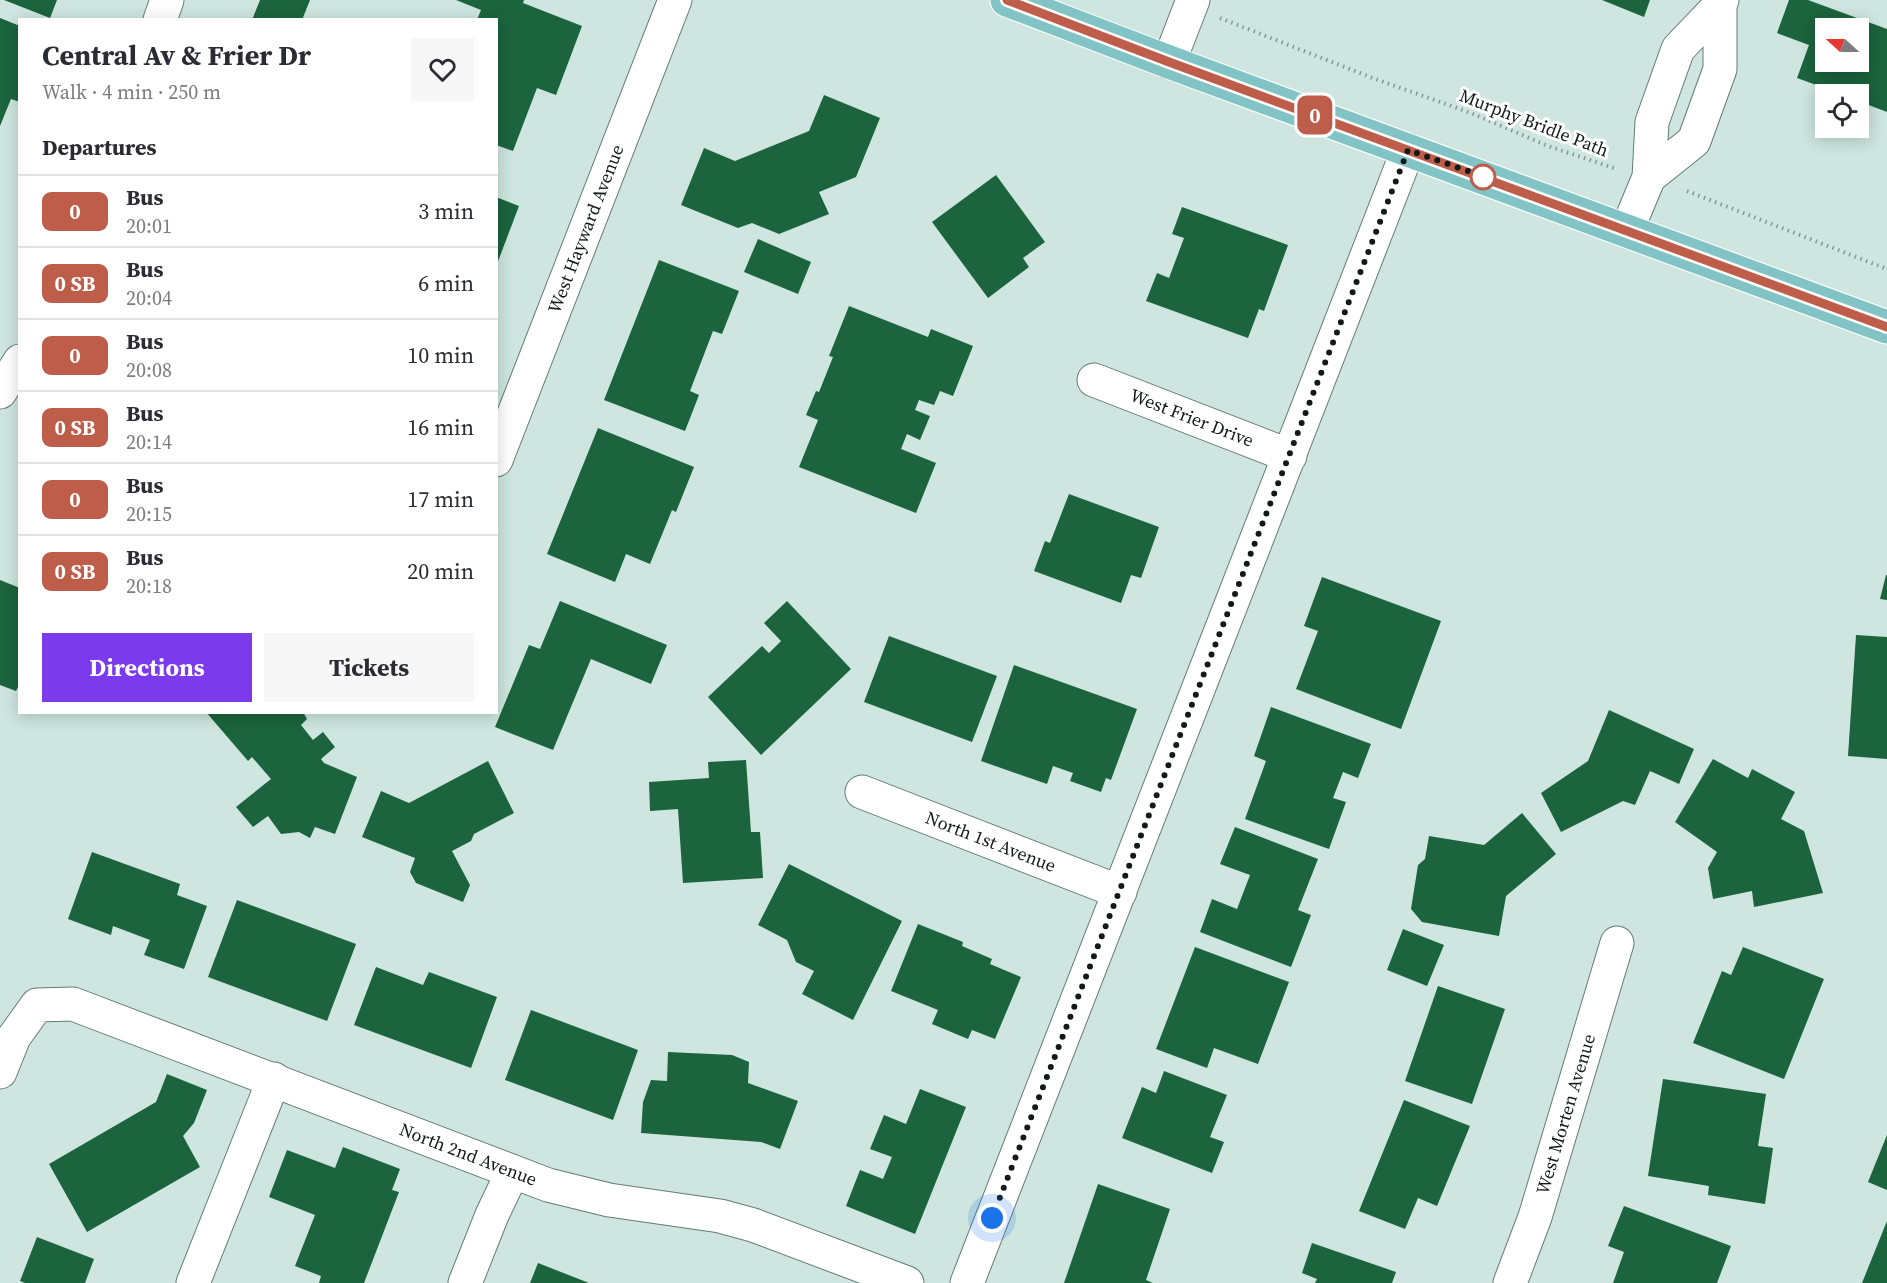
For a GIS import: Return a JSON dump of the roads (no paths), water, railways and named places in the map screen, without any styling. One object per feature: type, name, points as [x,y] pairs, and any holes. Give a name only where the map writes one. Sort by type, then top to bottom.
[{"type":"main road","points":[[1007,0],[1887,327]]},
{"type":"street","points":[[161,18],[167,0]]},
{"type":"street","name":"West Hayward Avenue","points":[[498,455],[675,0]]},
{"type":"street","points":[[1628,230],[1649,177],[1652,122],[1678,49],[1721,2]]},
{"type":"street","points":[[1649,177],[1694,141],[1720,69],[1721,2]]},
{"type":"street","points":[[1169,62],[1191,4]]},
{"type":"street","points":[[967,1283],[1408,150]]},
{"type":"street","points":[[0,392],[18,364]]},
{"type":"street","name":"West Frier Drive","points":[[1094,380],[1290,456]]},
{"type":"street","name":"North 1st Avenue","points":[[862,792],[1120,892]]},
{"type":"street","name":"West Morten Avenue","points":[[1510,1283],[1535,1217],[1617,943]]},
{"type":"street","name":"North 2nd Avenue","points":[[0,1072],[14,1037],[37,1005],[73,1004],[461,1151],[512,1173],[548,1185],[609,1200],[720,1216],[753,1225],[907,1283]]},
{"type":"street","points":[[192,1283],[273,1079]]},
{"type":"street","points":[[465,1283],[492,1215],[512,1173]]}]
